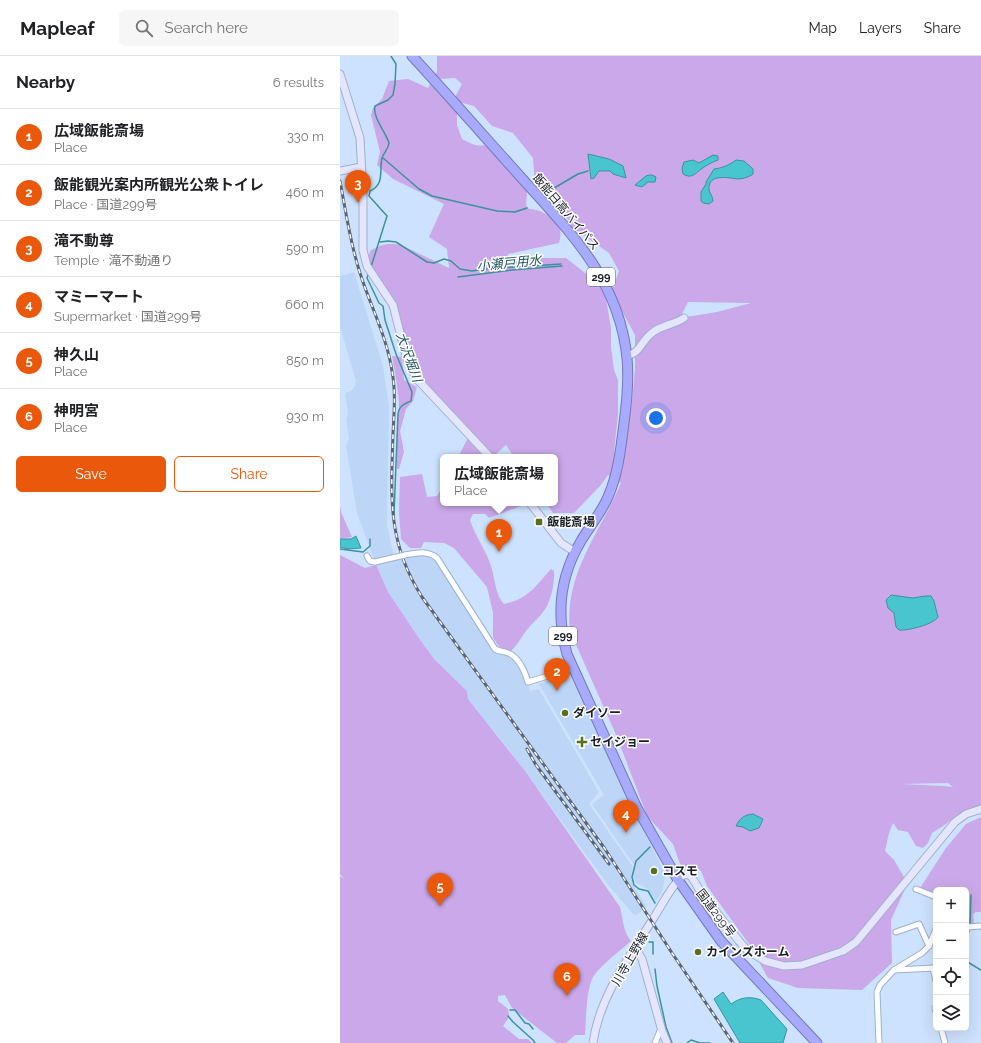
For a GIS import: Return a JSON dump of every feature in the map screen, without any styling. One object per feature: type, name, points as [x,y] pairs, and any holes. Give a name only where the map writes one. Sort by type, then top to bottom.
[{"type":"highway","name":"飯能日高バイパス","points":[[412,56],[564,226],[590,258],[610,295],[621,327],[626,356],[627,389],[619,457],[614,480],[604,506],[575,552]]},
{"type":"highway","name":"国道299号","points":[[575,552],[565,578],[561,610],[561,621],[565,645],[637,808],[678,880],[721,941],[817,1043]]},
{"type":"street","points":[[340,74],[360,138],[363,246],[366,266],[393,305],[406,356],[416,378],[487,454]]},
{"type":"street","points":[[340,171],[361,167]]},
{"type":"street","points":[[626,356],[636,353],[644,341],[657,329],[684,318]]},
{"type":"street","points":[[532,506],[561,543],[575,552]]},
{"type":"street","points":[[367,556],[370,561],[376,562],[415,553],[433,554],[440,561],[495,649],[500,652],[510,654],[521,665],[528,682],[574,668]]},
{"type":"street","points":[[678,880],[685,874],[691,876],[702,894],[747,950],[765,961],[776,964],[792,966],[802,964],[849,948],[856,942],[960,818],[966,814],[981,810]]},
{"type":"street","name":"川寺上野線","points":[[593,1043],[601,1012],[614,986],[633,951],[678,880]]},
{"type":"street","points":[[916,889],[933,896]]},
{"type":"street","points":[[896,932],[919,924],[929,946]]},
{"type":"street","points":[[969,927],[981,926]]},
{"type":"street","points":[[879,1043],[877,992],[880,985],[894,970],[922,953],[929,946],[933,936]]},
{"type":"street","points":[[633,951],[639,954],[642,959],[662,1031],[667,1043]]},
{"type":"street","points":[[894,970],[933,968]]},
{"type":"street","points":[[655,1043],[660,1031],[662,1031]]},
{"type":"street","points":[[942,1031],[945,1043]]},
{"type":"shaded area","points":[[437,56],[981,56],[981,811],[974,808],[956,816],[932,833],[928,843],[923,848],[916,846],[908,832],[898,830],[893,823],[885,851],[894,860],[904,877],[905,889],[891,920],[892,963],[862,990],[798,988],[768,978],[749,944],[707,886],[701,871],[698,869],[685,867],[680,864],[673,844],[647,816],[617,737],[570,631],[572,590],[578,572],[585,554],[621,483],[608,475],[600,486],[574,513],[553,513],[548,506],[558,506],[558,454],[512,454],[506,445],[496,454],[460,454],[471,432],[416,378],[396,315],[367,266],[370,251],[381,245],[392,244],[401,245],[449,268],[447,249],[429,237],[444,204],[393,179],[377,165],[380,152],[371,115],[373,108],[382,99],[389,81],[408,79],[428,88],[430,84],[457,112],[457,125],[462,139],[476,145],[485,145],[527,192],[526,205],[529,209],[543,212],[552,218],[558,226],[560,230],[559,243],[508,254],[505,263],[542,258],[566,258],[599,284],[606,299],[611,328],[611,347],[614,370],[618,380],[618,414],[614,452],[624,452],[632,402],[635,369],[635,335],[617,302],[613,288],[619,271],[609,253],[573,228],[559,205],[544,185],[535,185],[533,158],[513,133],[492,126],[474,106],[459,102],[455,97],[462,84],[455,78],[441,79],[435,75],[437,72]],"holes":[[[688,302],[751,303],[717,312],[680,318]],[[948,783],[953,787],[943,786],[901,784]]]},
{"type":"shaded area","points":[[588,154],[609,159],[623,166],[626,178],[613,174],[610,171],[599,171],[594,178],[591,179]]},
{"type":"shaded area","points":[[713,155],[718,156],[718,160],[693,175],[688,176],[683,174],[682,168],[684,162],[693,160],[699,163]]},
{"type":"shaded area","points":[[736,160],[744,161],[753,169],[753,174],[742,179],[715,179],[710,184],[709,189],[713,201],[709,204],[703,203],[701,201],[701,192],[714,169],[726,166]]},
{"type":"shaded area","points":[[649,175],[656,177],[655,182],[648,182],[642,187],[635,185],[646,176]]},
{"type":"shaded area","points":[[354,272],[383,366],[389,406],[387,525],[394,557],[415,553],[433,554],[495,649],[507,652],[524,669],[530,691],[539,689],[599,792],[589,804],[633,867],[631,877],[633,885],[647,907],[635,916],[609,886],[507,747],[468,699],[467,691],[435,660],[388,592],[376,565],[357,513],[346,446],[349,439],[346,419],[348,414],[345,393],[351,391],[355,386],[356,381],[340,327],[340,276]]},
{"type":"shaded area","points":[[392,356],[402,357],[404,380],[417,387],[413,401],[406,409],[400,431],[404,452],[399,469],[397,469],[396,452],[399,402]]},
{"type":"shaded area","points":[[422,474],[427,497],[437,496],[440,491],[440,506],[522,506],[489,518],[485,514],[473,514],[470,520],[489,560],[497,591],[504,604],[519,599],[531,591],[551,569],[554,571],[552,592],[546,608],[528,628],[511,651],[501,649],[493,638],[493,613],[487,587],[454,548],[444,543],[424,542],[421,548],[410,548],[401,539],[399,512],[400,477]]},
{"type":"shaded area","points":[[340,505],[341,512],[352,537],[340,539]]},
{"type":"shaded area","points":[[356,536],[361,548],[348,549],[340,547],[340,539],[351,539]]},
{"type":"shaded area","points":[[340,555],[365,568],[376,565],[388,592],[421,641],[435,660],[467,691],[468,699],[525,771],[620,907],[625,929],[631,941],[605,963],[593,977],[589,989],[585,1035],[575,1035],[566,1043],[557,1043],[512,1008],[505,995],[498,996],[498,1001],[508,1009],[509,1017],[503,1026],[519,1039],[528,1039],[532,1043],[340,1043],[340,876],[344,879],[340,874]]},
{"type":"shaded area","points":[[891,595],[913,598],[931,596],[934,601],[938,617],[936,620],[920,626],[899,630],[896,627],[894,613],[888,608],[886,600]]},
{"type":"shaded area","points":[[569,673],[634,812],[662,867],[665,876],[664,883],[662,892],[656,901],[648,889],[636,883],[633,876],[634,865],[592,804],[604,795],[539,684]]},
{"type":"shaded area","points":[[753,814],[763,819],[759,828],[750,831],[743,827],[736,826],[743,817]]},
{"type":"shaded area","points":[[981,817],[981,912],[976,912],[973,914],[974,924],[969,924],[969,887],[933,887],[933,894],[920,888],[946,848],[966,824]]},
{"type":"shaded area","points":[[723,992],[731,1004],[746,998],[761,1000],[787,1029],[783,1043],[740,1043],[714,999]]},
{"type":"waterway","name":"大沢堀川","points":[[371,267],[387,216],[369,196],[370,191],[375,188],[380,181],[382,158],[389,143],[377,119],[375,106],[388,100],[393,95],[396,64],[391,56]]},
{"type":"waterway","points":[[383,158],[419,189],[432,196],[497,211],[515,212],[527,208]]},
{"type":"waterway","points":[[549,191],[578,174],[588,171]]},
{"type":"waterway","points":[[380,242],[396,242],[427,262],[434,263],[444,259],[451,261],[460,269],[472,271],[561,264]]},
{"type":"waterway","name":"小瀬戸用水","points":[[458,277],[512,270],[562,266]]},
{"type":"waterway","name":"大沢堀川","points":[[368,275],[367,278],[379,303],[383,306],[385,320],[396,354],[412,392],[411,401],[404,404],[398,414],[394,515]]},
{"type":"waterway","name":"大沢堀川","points":[[340,549],[363,552],[370,546],[370,539]]},
{"type":"waterway","points":[[650,847],[636,861],[632,877],[634,885],[639,889],[648,891],[655,903]]},
{"type":"waterway","points":[[970,925],[971,895]]},
{"type":"waterway","points":[[649,942],[653,942],[653,954]]},
{"type":"waterway","points":[[969,963],[981,970]]},
{"type":"waterway","points":[[655,969],[657,986],[666,1027],[672,1043]]},
{"type":"waterway","points":[[510,1010],[515,1010],[525,1023],[529,1024],[533,1029]]},
{"type":"waterway","points":[[508,1016],[535,1043]]},
{"type":"waterway","points":[[687,1043],[691,1040],[700,1043],[710,1043]]},
{"type":"railway","points":[[340,181],[348,227],[357,262],[390,358],[394,395],[392,499],[397,538],[402,557],[411,577],[422,597],[605,849],[672,953],[733,1043]]},
{"type":"railway","points":[[527,749],[536,765],[609,864]]},
{"type":"place","name":"滝不動尊","points":[[358,203]]},
{"type":"place","name":"飯能斎場","points":[[539,522]]},
{"type":"place","name":"広域飯能斎場","points":[[499,552]]},
{"type":"place","name":"飯能観光案内所観光公衆トイレ","points":[[557,691]]},
{"type":"place","name":"ダイソー","points":[[565,713]]},
{"type":"place","name":"セイジョー","points":[[582,742]]},
{"type":"place","name":"マミーマート","points":[[626,833]]},
{"type":"place","name":"コスモ","points":[[654,871]]},
{"type":"place","name":"神久山","points":[[440,906]]},
{"type":"place","name":"カインズホーム","points":[[698,952]]},
{"type":"place","name":"神明宮","points":[[567,996]]}]
